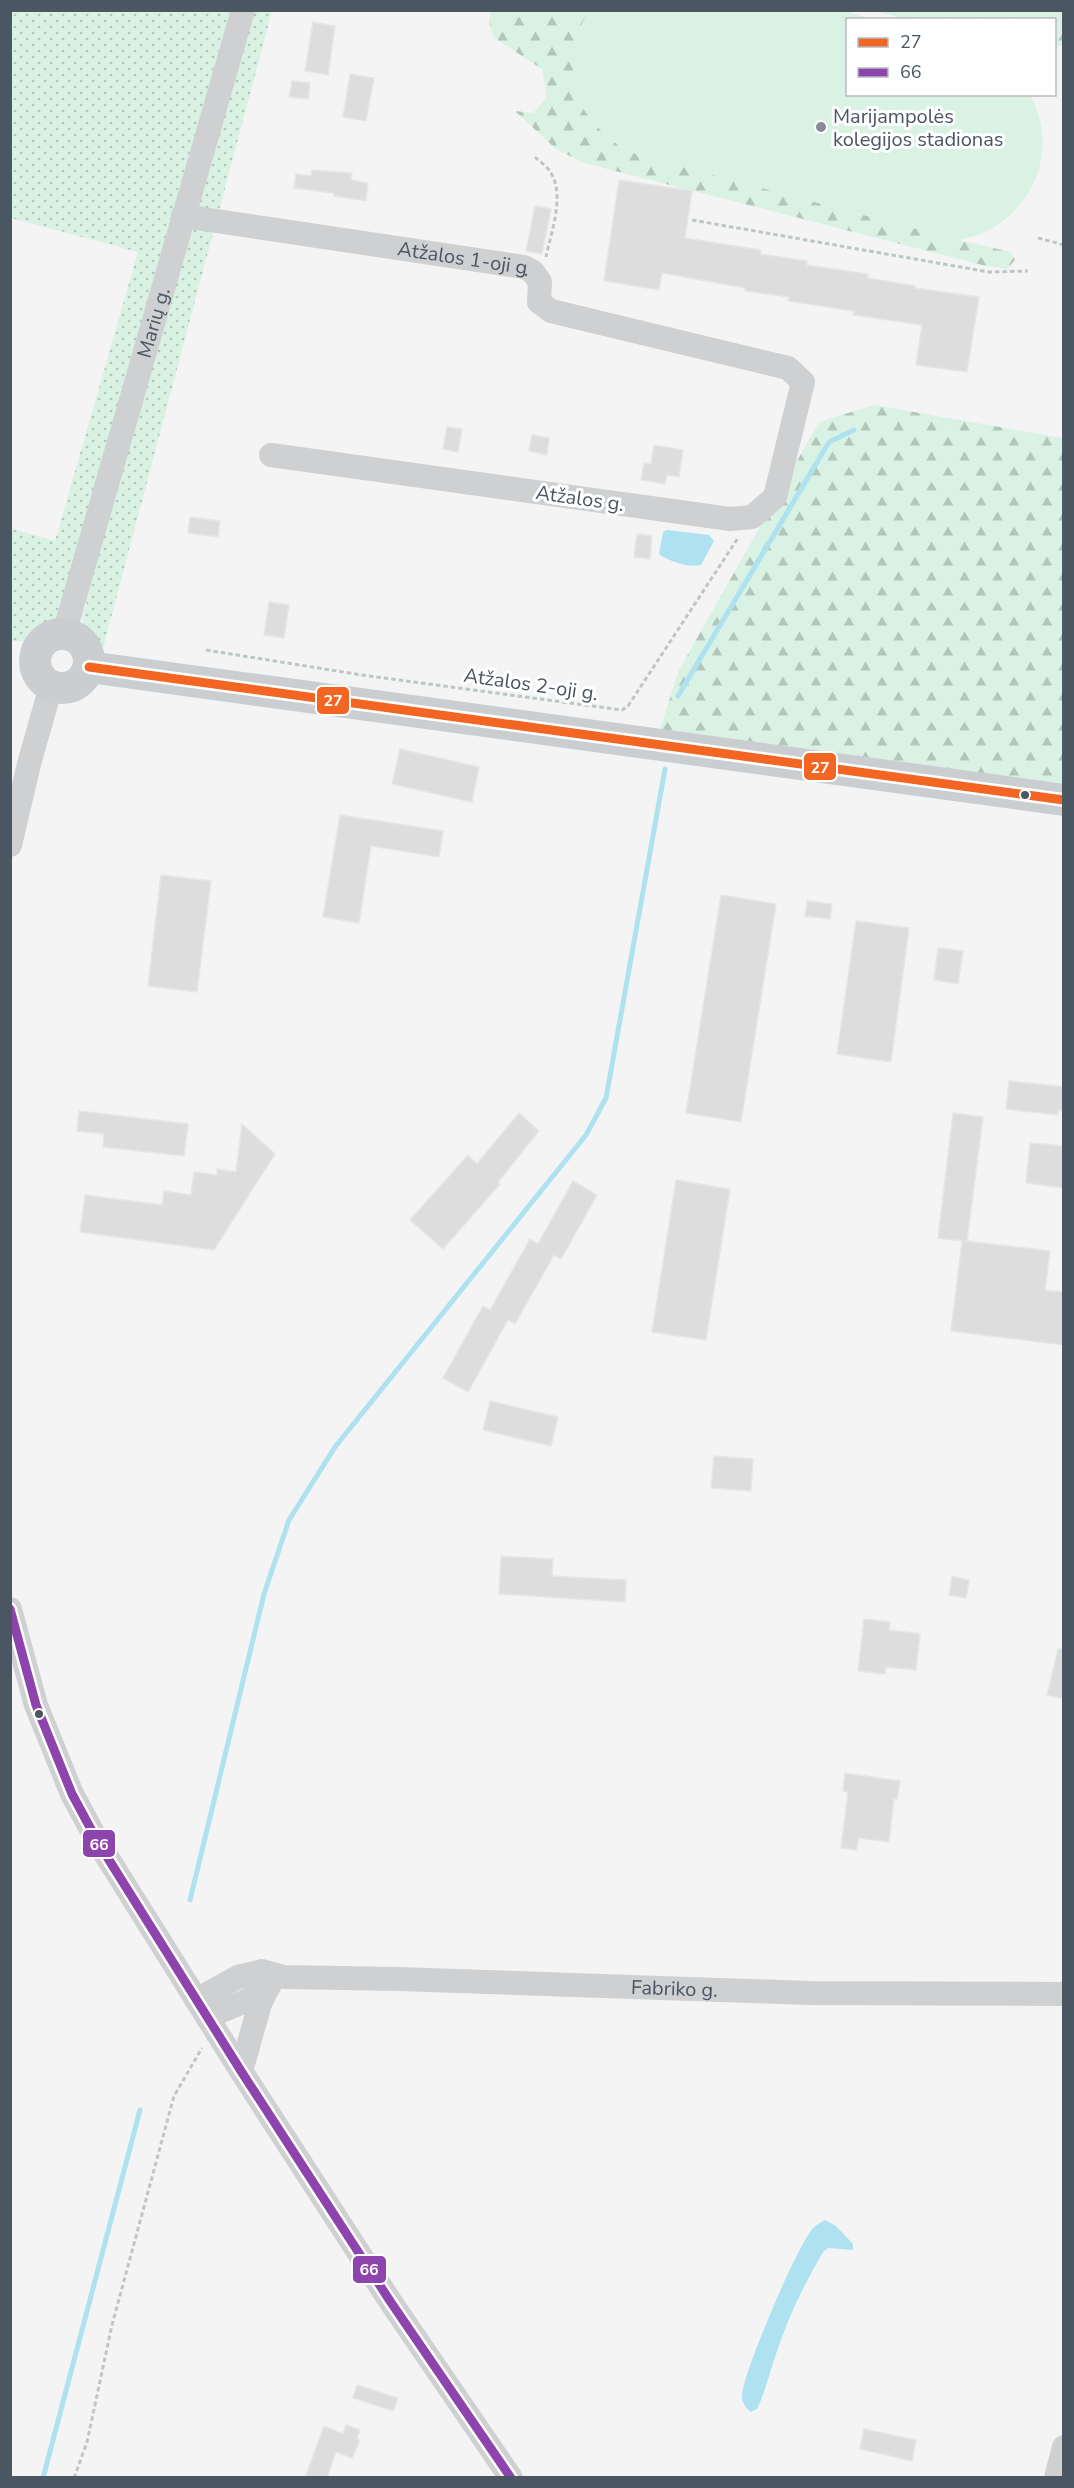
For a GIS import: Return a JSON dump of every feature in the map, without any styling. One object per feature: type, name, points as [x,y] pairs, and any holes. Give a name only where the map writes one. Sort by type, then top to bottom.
[{"type":"main road","points":[[64,634],[73,636],[86,649],[89,667],[85,676],[70,687],[51,686],[38,675],[23,655],[48,638],[64,634]]},
{"type":"main road","points":[[89,667],[1064,800]]},
{"type":"street","name":"Marių g.","points":[[64,634],[243,10]]},
{"type":"street","name":"Atžalos 1-oji g.","points":[[183,216],[524,267],[533,272],[540,282],[539,302],[551,311],[788,368],[803,382],[801,393],[775,497],[752,517]]},
{"type":"street","name":"Atžalos g.","points":[[271,455],[730,519],[752,517]]},
{"type":"street","points":[[10,845],[29,764],[51,686]]},
{"type":"street","points":[[10,1609],[36,1705],[72,1794],[99,1844],[205,2015],[390,2301],[511,2478]]},
{"type":"street","name":"Fabriko g.","points":[[276,1982],[422,1979],[810,1993],[1064,1994]]},
{"type":"street","points":[[205,2015],[246,2001],[276,1982]]},
{"type":"street","points":[[241,2071],[260,2004],[276,1982]]},
{"type":"street","points":[[1056,2478],[1064,2447]]},
{"type":"path","points":[[535,157],[553,177],[557,203],[540,282]]},
{"type":"path","points":[[692,219],[989,272],[1028,271]]},
{"type":"path","points":[[1038,238],[1064,245]]},
{"type":"path","name":"Atžalos 2-oji g.","points":[[206,651],[622,710],[628,706],[752,517]]},
{"type":"path","points":[[74,2478],[87,2442],[112,2325],[174,2096],[205,2015]]},
{"type":"green space","name":"Marijampolės kolegijos stadionas","points":[[841,10],[869,18],[846,18],[846,96],[1030,96],[1038,115],[1042,135],[1042,155],[1037,175],[1016,210],[999,224],[980,234],[958,240],[638,155],[616,142],[599,128],[586,112],[577,95],[573,76],[574,56],[588,11]]},
{"type":"green space","points":[[11,11],[230,11],[57,622],[53,629],[43,637],[25,641],[11,641],[10,528],[55,541],[138,252],[11,218]]},
{"type":"green space","points":[[252,11],[272,11],[103,648],[85,634],[82,616],[87,603],[83,601]]},
{"type":"green space","points":[[491,11],[588,11],[580,28],[582,107],[601,130],[618,145],[638,155],[1011,252],[1015,260],[1007,269],[986,266],[584,163],[556,149],[515,111],[533,113],[547,97],[542,69],[494,38],[489,22]]},
{"type":"green space","points":[[874,11],[1063,11],[1063,44],[1056,48],[1056,18],[902,18]]},
{"type":"green space","points":[[874,405],[1063,438],[1063,785],[660,729],[679,670],[819,422]]},
{"type":"water","points":[[667,530],[709,535],[714,541],[701,565],[680,564],[659,554],[663,532]]},
{"type":"water","points":[[825,2220],[836,2226],[853,2244],[853,2250],[828,2248],[823,2252],[790,2316],[757,2409],[751,2412],[742,2396],[744,2383],[761,2337],[796,2256],[814,2227]]},
{"type":"building","points":[[313,22],[335,26],[328,75],[305,71]]},
{"type":"building","points":[[350,74],[374,78],[366,121],[343,117]]},
{"type":"building","points":[[292,81],[310,83],[308,99],[289,97]]},
{"type":"building","points":[[312,170],[352,173],[351,180],[368,183],[366,201],[334,196],[334,193],[294,188],[296,174],[311,176]]},
{"type":"building","points":[[619,180],[692,191],[685,238],[761,250],[760,254],[807,261],[807,265],[868,274],[867,278],[915,286],[915,288],[979,297],[967,372],[916,365],[922,325],[853,315],[854,311],[788,301],[789,297],[745,291],[745,288],[662,273],[659,290],[604,281]]},
{"type":"building","points":[[535,206],[551,209],[542,254],[526,251]]},
{"type":"building","points":[[447,427],[462,429],[458,452],[443,449]]},
{"type":"building","points":[[532,435],[549,438],[547,455],[529,451]]},
{"type":"building","points":[[654,445],[683,450],[679,477],[667,475],[665,484],[641,480],[644,463],[651,464]]},
{"type":"building","points":[[190,517],[220,521],[218,537],[188,533]]},
{"type":"building","points":[[637,534],[652,536],[650,559],[634,557]]},
{"type":"building","points":[[269,602],[289,605],[284,638],[264,635]]},
{"type":"building","points":[[400,749],[479,767],[472,802],[392,784]]},
{"type":"building","points":[[340,815],[443,831],[439,857],[371,846],[359,923],[323,917]]},
{"type":"building","points":[[161,875],[211,881],[197,992],[148,986]]},
{"type":"building","points":[[721,895],[776,904],[741,1122],[686,1113]]},
{"type":"building","points":[[807,901],[832,904],[830,919],[805,916]]},
{"type":"building","points":[[856,921],[909,928],[891,1062],[837,1054]]},
{"type":"building","points":[[938,948],[963,951],[958,984],[934,980]]},
{"type":"building","points":[[1009,1081],[1064,1087],[1064,1111],[1058,1110],[1058,1115],[1006,1109]]},
{"type":"building","points":[[79,1111],[188,1124],[184,1156],[103,1147],[104,1134],[77,1131]]},
{"type":"building","points":[[519,1113],[539,1131],[498,1182],[500,1184],[443,1249],[410,1220],[468,1155],[477,1164]]},
{"type":"building","points":[[953,1113],[983,1117],[967,1241],[1050,1251],[1045,1290],[1064,1292],[1064,1345],[951,1331],[962,1241],[938,1238]]},
{"type":"building","points":[[242,1124],[275,1154],[214,1250],[80,1232],[85,1195],[162,1205],[164,1191],[191,1195],[194,1172],[217,1175],[217,1169],[236,1172]]},
{"type":"building","points":[[1030,1143],[1064,1146],[1064,1188],[1026,1183]]},
{"type":"building","points":[[676,1180],[730,1189],[706,1340],[652,1332]]},
{"type":"building","points":[[573,1181],[597,1195],[561,1259],[554,1255],[515,1324],[508,1320],[468,1392],[443,1378],[483,1306],[490,1310],[530,1239],[538,1244]]},
{"type":"building","points":[[490,1401],[558,1417],[551,1446],[483,1430]]},
{"type":"building","points":[[714,1456],[753,1459],[751,1491],[711,1488]]},
{"type":"building","points":[[501,1556],[553,1559],[552,1576],[626,1580],[625,1602],[499,1594]]},
{"type":"building","points":[[952,1576],[969,1580],[966,1598],[949,1595]]},
{"type":"building","points":[[864,1619],[890,1622],[889,1630],[920,1634],[916,1670],[886,1667],[885,1674],[858,1671]]},
{"type":"building","points":[[1058,1649],[1064,1649],[1064,1699],[1047,1695]]},
{"type":"building","points":[[845,1773],[900,1781],[897,1799],[894,1799],[889,1842],[859,1838],[856,1850],[841,1848],[848,1792],[843,1791]]},
{"type":"building","points":[[357,2385],[398,2398],[393,2411],[353,2398]]},
{"type":"building","points":[[346,2425],[360,2430],[357,2439],[360,2440],[352,2458],[336,2452],[327,2478],[305,2478],[324,2426],[343,2434]]},
{"type":"building","points":[[864,2429],[916,2440],[912,2461],[860,2449]]},
{"type":"waterway","points":[[678,696],[829,442],[854,430]]},
{"type":"waterway","points":[[190,1900],[264,1594],[289,1520],[335,1447],[586,1135],[606,1098],[665,769]]},
{"type":"waterway","points":[[43,2478],[140,2110]]},
{"type":"transit line","name":"27","points":[[89,667],[1064,800]]},
{"type":"transit line","name":"66","points":[[10,1609],[36,1705],[72,1794],[99,1844],[241,2071],[390,2301],[511,2478]]},
{"type":"place","name":"Marijampolės kolegijos stadionas","points":[[821,127]]}]
